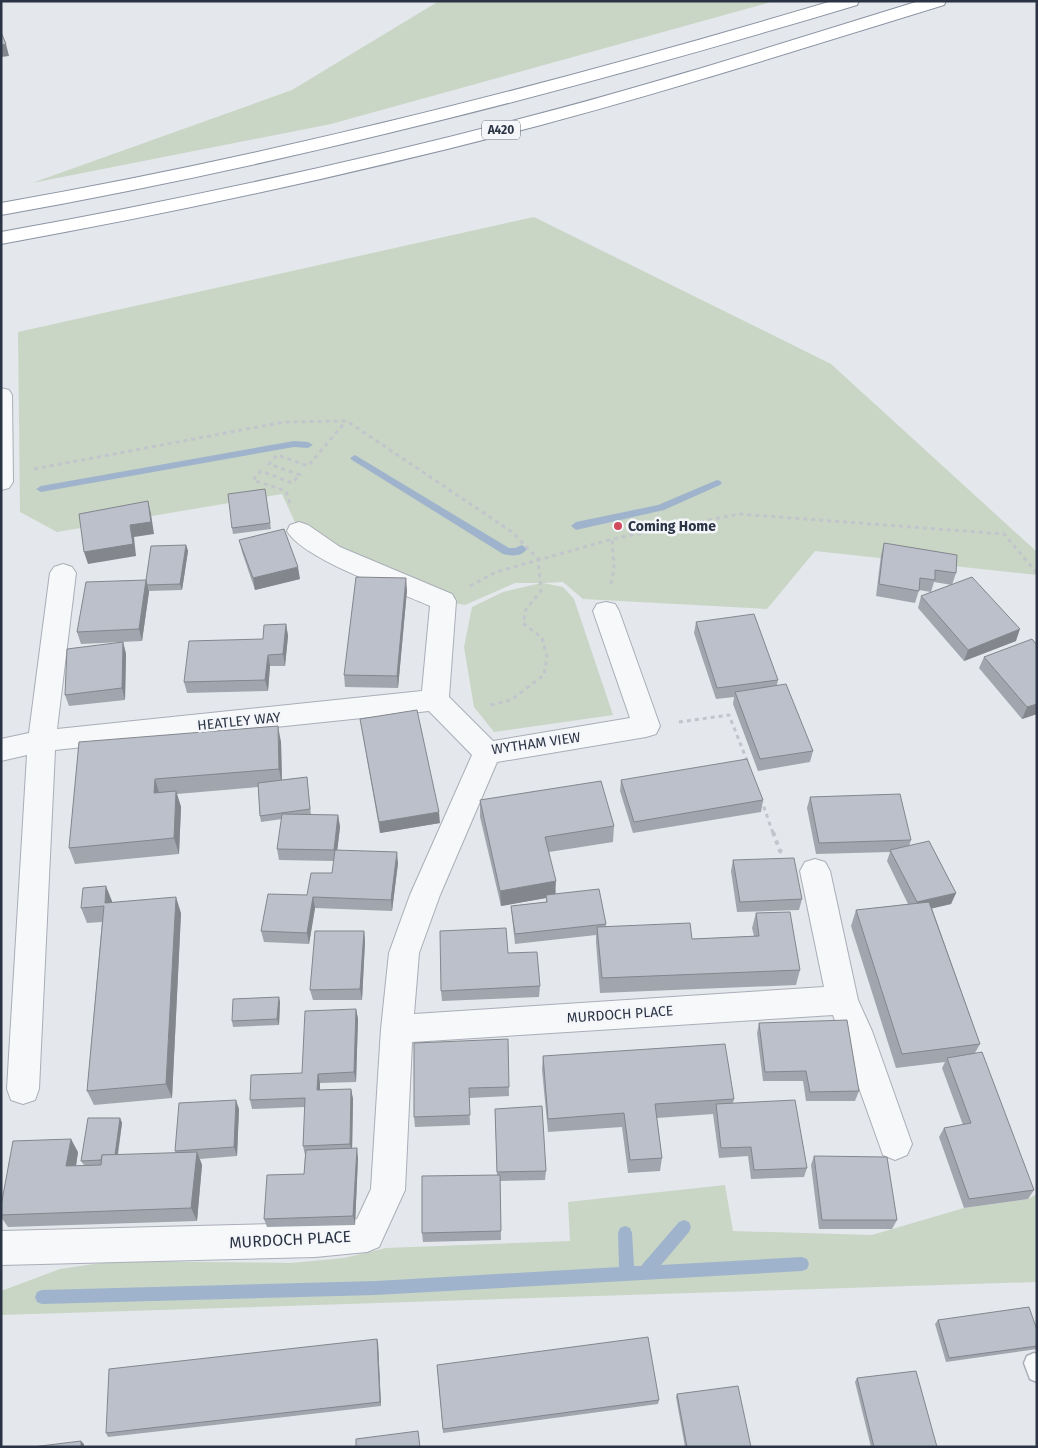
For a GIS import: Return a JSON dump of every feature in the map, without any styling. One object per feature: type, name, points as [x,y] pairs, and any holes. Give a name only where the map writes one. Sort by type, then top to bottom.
[{"type":"highway","name":"A420","points":[[1,209],[270,157],[462,112],[673,54],[851,1]]},
{"type":"highway","name":"A420","points":[[1,238],[288,182],[476,136],[710,71],[938,1]]},
{"type":"street","points":[[1,394],[2,478]]},
{"type":"street","points":[[298,531],[331,553],[443,601],[435,700]]},
{"type":"street","points":[[23,1089],[42,741],[63,573]]},
{"type":"street","points":[[606,611],[646,726]]},
{"type":"street","name":"HEATLEY WAY","points":[[1,750],[42,741],[435,700]]},
{"type":"street","name":"WYTHAM VIEW","points":[[435,700],[487,753],[646,726]]},
{"type":"street","name":"MURDOCH PLACE","points":[[1,1248],[316,1240],[367,1236],[388,1190],[397,1029],[404,953],[425,895],[487,753]]},
{"type":"street","points":[[815,871],[842,1000],[856,1031],[895,1144]]},
{"type":"street","name":"MURDOCH PLACE","points":[[397,1029],[842,1000]]},
{"type":"path","points":[[298,531],[286,491],[253,480],[260,471],[292,483],[300,475],[269,464],[277,455],[308,466],[346,421]]},
{"type":"path","points":[[2,478],[284,422],[346,421],[512,532],[538,558],[541,591],[526,609],[523,622],[528,629],[542,638],[547,657],[544,676],[512,700],[492,706],[474,707],[435,700]]},
{"type":"path","points":[[443,601],[496,572],[538,558],[612,539],[739,514],[1004,534],[1037,573]]},
{"type":"path","points":[[606,611],[614,568],[612,539]]},
{"type":"path","points":[[646,726],[729,715],[750,767]]},
{"type":"path","points":[[759,793],[780,851],[815,871]]},
{"type":"green space","points":[[439,1],[775,1],[331,124],[32,183],[292,90]]},
{"type":"green space","points":[[534,217],[831,364],[1037,552],[1037,575],[815,551],[767,609],[583,599],[563,582],[543,583],[563,587],[574,599],[613,715],[494,732],[474,707],[464,647],[472,607],[503,592],[541,583],[515,583],[465,605],[443,601],[299,531],[282,494],[57,532],[20,512],[18,332]]},
{"type":"green space","points":[[725,1185],[733,1231],[872,1235],[964,1208],[1028,1199],[1037,1194],[1037,1282],[1,1315],[1,1291],[60,1269],[114,1261],[291,1263],[344,1258],[386,1248],[570,1241],[568,1202]]},
{"type":"building","points":[[1,32],[6,44],[1,45]]},
{"type":"building","points":[[265,489],[270,523],[232,528],[228,494]]},
{"type":"building","points":[[148,501],[151,522],[130,525],[133,544],[84,552],[79,514]]},
{"type":"building","points":[[284,529],[298,567],[253,578],[239,540]]},
{"type":"building","points":[[884,543],[957,555],[956,573],[935,570],[935,580],[920,578],[919,591],[879,584]]},
{"type":"building","points":[[186,545],[180,584],[147,585],[146,580],[151,546]]},
{"type":"building","points":[[356,577],[406,578],[397,676],[344,675]]},
{"type":"building","points":[[972,577],[1020,629],[968,650],[921,596]]},
{"type":"building","points":[[146,580],[139,629],[77,632],[86,582]]},
{"type":"building","points":[[754,614],[778,680],[717,688],[696,622]]},
{"type":"building","points":[[286,624],[283,654],[268,655],[265,680],[184,682],[189,641],[263,639],[264,625]]},
{"type":"building","points":[[1032,639],[1037,645],[1037,704],[1027,707],[984,657]]},
{"type":"building","points":[[123,642],[122,688],[65,695],[67,649]]},
{"type":"building","points":[[786,684],[813,751],[760,759],[735,692]]},
{"type":"building","points":[[417,710],[439,812],[379,822],[360,719]]},
{"type":"building","points":[[278,726],[279,769],[155,779],[154,793],[176,791],[174,838],[69,848],[79,742]]},
{"type":"building","points":[[747,759],[763,800],[634,822],[621,780]]},
{"type":"building","points":[[307,777],[310,809],[260,816],[258,783]]},
{"type":"building","points":[[601,781],[614,826],[545,837],[556,881],[500,891],[480,800]]},
{"type":"building","points":[[900,794],[911,840],[819,843],[810,797]]},
{"type":"building","points":[[282,814],[338,815],[334,850],[277,849]]},
{"type":"building","points":[[929,841],[956,893],[917,902],[890,850]]},
{"type":"building","points":[[335,850],[397,852],[391,900],[313,897],[307,933],[261,931],[268,894],[307,895],[311,873],[332,873]]},
{"type":"building","points":[[794,858],[802,899],[740,902],[733,860]]},
{"type":"building","points":[[106,886],[105,903],[176,897],[166,1084],[87,1091],[104,906],[81,908],[83,888]]},
{"type":"building","points":[[599,889],[606,924],[515,934],[511,906],[547,902],[546,895]]},
{"type":"building","points":[[929,902],[980,1044],[902,1054],[856,910]]},
{"type":"building","points":[[790,912],[800,970],[602,978],[597,927],[690,923],[692,939],[759,936],[756,913]]},
{"type":"building","points":[[506,928],[508,953],[537,952],[540,986],[441,991],[440,931]]},
{"type":"building","points":[[315,931],[364,931],[360,989],[310,990]]},
{"type":"building","points":[[279,997],[277,1019],[232,1021],[233,999]]},
{"type":"building","points":[[356,1009],[354,1072],[318,1074],[317,1090],[351,1089],[350,1144],[303,1146],[305,1098],[250,1100],[251,1075],[302,1073],[305,1011]]},
{"type":"building","points":[[847,1020],[859,1091],[810,1092],[806,1071],[765,1072],[759,1023]]},
{"type":"building","points":[[508,1039],[509,1087],[469,1088],[470,1115],[414,1117],[414,1043]]},
{"type":"building","points":[[725,1044],[734,1099],[655,1104],[662,1158],[630,1160],[624,1113],[548,1119],[543,1056]]},
{"type":"building","points":[[982,1052],[1034,1190],[969,1199],[944,1128],[971,1123],[947,1058]]},
{"type":"building","points":[[236,1100],[234,1147],[175,1151],[179,1103]]},
{"type":"building","points":[[795,1100],[807,1168],[754,1170],[751,1147],[721,1148],[716,1104]]},
{"type":"building","points":[[542,1106],[546,1171],[497,1172],[495,1109]]},
{"type":"building","points":[[88,1118],[120,1118],[115,1155],[102,1155],[101,1160],[81,1161]]},
{"type":"building","points":[[71,1139],[66,1166],[101,1165],[102,1155],[197,1152],[191,1208],[1,1215],[13,1141]]},
{"type":"building","points":[[357,1148],[353,1216],[264,1219],[267,1175],[304,1174],[306,1150]]},
{"type":"building","points":[[814,1156],[887,1157],[897,1220],[822,1220]]},
{"type":"building","points":[[500,1175],[501,1231],[422,1233],[422,1176]]},
{"type":"building","points":[[1029,1307],[1037,1330],[1037,1346],[949,1358],[938,1320]]},
{"type":"building","points":[[648,1337],[659,1400],[443,1429],[437,1365]]},
{"type":"building","points":[[377,1339],[380,1402],[106,1433],[109,1369]]},
{"type":"building","points":[[916,1371],[937,1447],[874,1447],[857,1378]]},
{"type":"building","points":[[738,1386],[751,1447],[687,1447],[677,1394]]},
{"type":"building","points":[[418,1431],[420,1447],[356,1447],[356,1439]]},
{"type":"building","points":[[81,1441],[81,1447],[32,1447]]},
{"type":"waterway","points":[[41,489],[294,444],[308,445]]},
{"type":"waterway","points":[[355,458],[507,551],[516,552],[522,549]]},
{"type":"waterway","points":[[576,526],[660,508],[717,483]]},
{"type":"waterway","points":[[644,1273],[684,1227]]},
{"type":"waterway","points":[[625,1233],[627,1274]]},
{"type":"waterway","points":[[644,1273],[802,1264]]},
{"type":"waterway","points":[[627,1274],[644,1273]]},
{"type":"waterway","points":[[42,1297],[376,1288],[627,1274]]},
{"type":"place","name":"Coming Home","points":[[618,526]]}]
